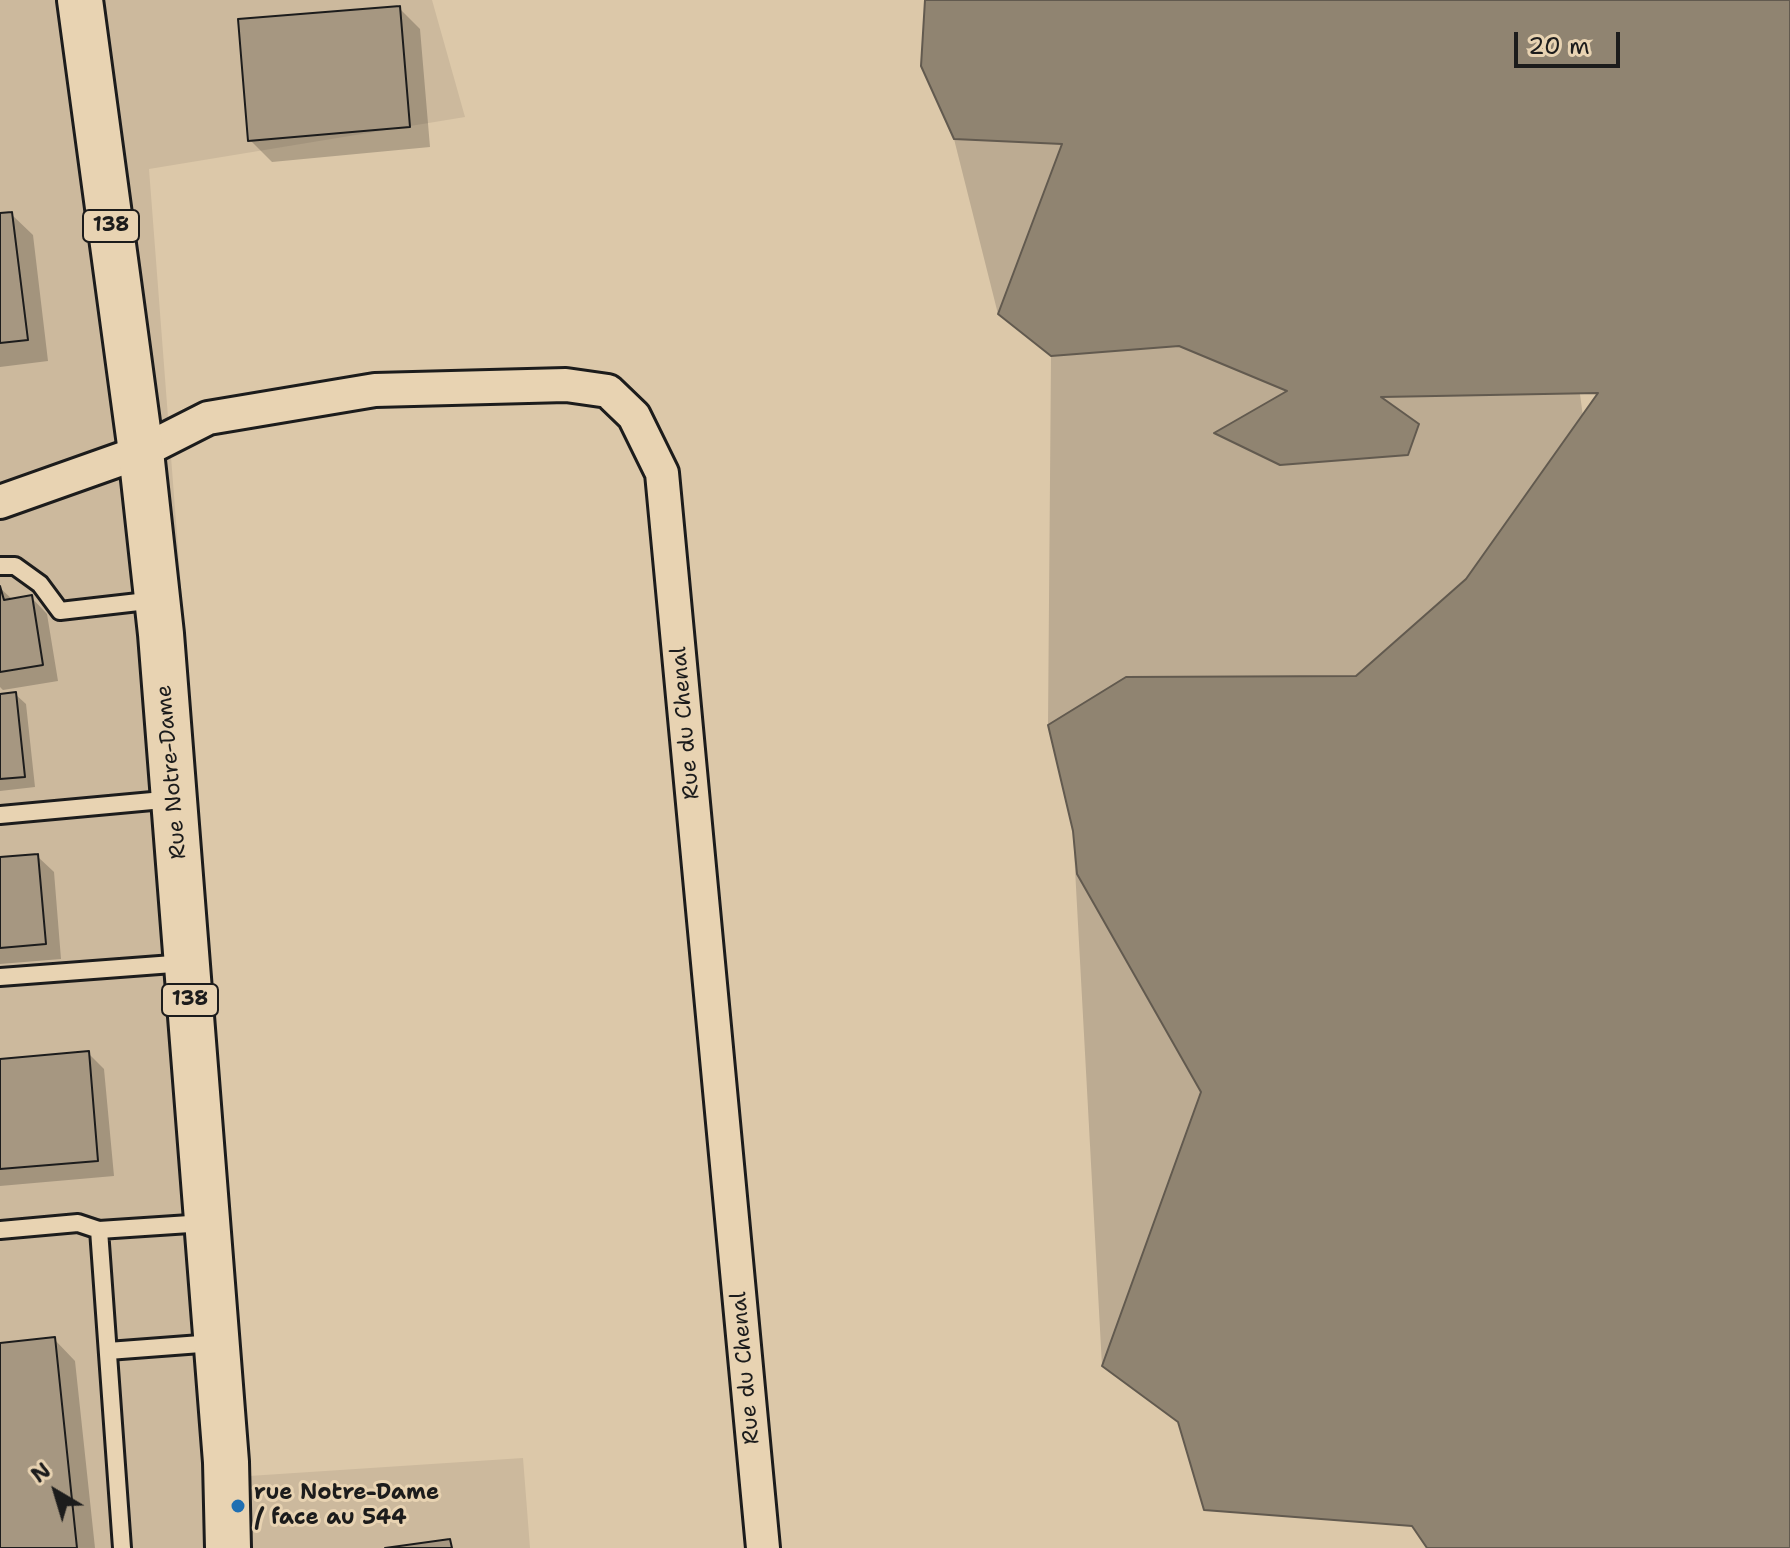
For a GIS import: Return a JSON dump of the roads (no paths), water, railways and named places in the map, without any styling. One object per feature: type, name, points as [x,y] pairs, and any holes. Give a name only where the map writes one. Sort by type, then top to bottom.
[{"type":"main road","name":"Rue Notre-Dame","points":[[80,0],[141,452],[157,600],[226,1462],[228,1548]]},
{"type":"street","name":"Rue du Chenal","points":[[0,502],[141,452],[208,418],[375,390],[566,385],[608,391],[634,416],[662,473],[763,1548]]},
{"type":"lane","points":[[0,566],[15,566],[40,584],[60,611],[157,600]]},
{"type":"lane","points":[[0,815],[174,799]]},
{"type":"lane","points":[[0,977],[187,963]]},
{"type":"lane","points":[[0,1230],[78,1223],[99,1230],[207,1223]]},
{"type":"lane","points":[[99,1230],[122,1548]]},
{"type":"lane","points":[[108,1351],[217,1342]]},
{"type":"place","name":"rue Notre-Dame / face au 544","points":[[238,1506]]}]
